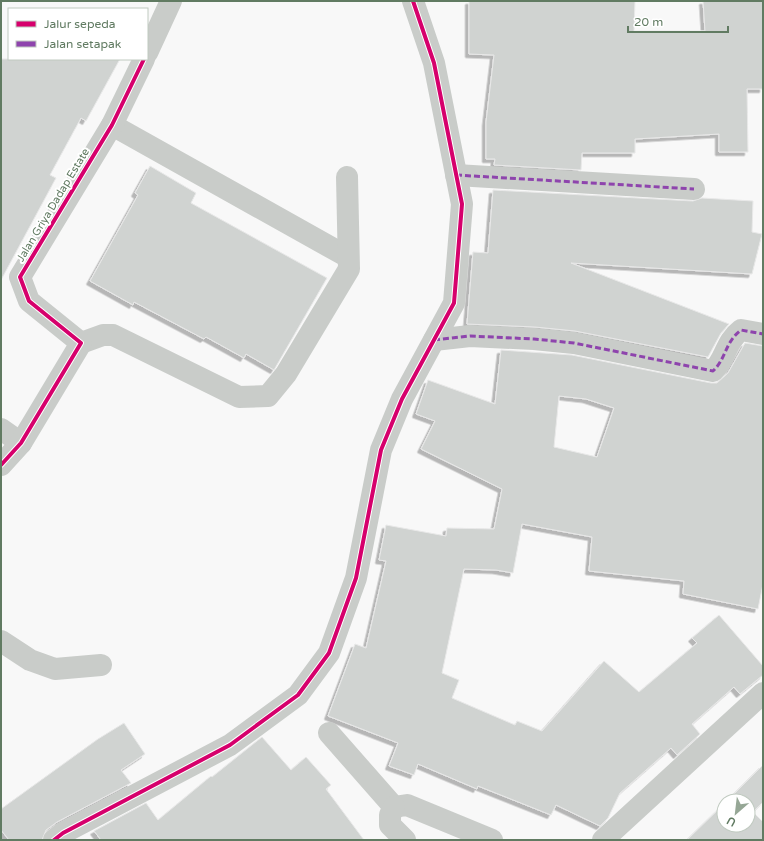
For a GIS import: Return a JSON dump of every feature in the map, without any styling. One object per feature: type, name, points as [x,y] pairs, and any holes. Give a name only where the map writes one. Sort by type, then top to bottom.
[{"type":"street","points":[[148,51],[171,1]]},
{"type":"street","points":[[54,840],[63,833],[230,745],[298,695],[329,654],[356,578],[381,450],[402,399],[454,303],[462,204],[434,63],[413,1]]},
{"type":"street","name":"Jalan Griya Dadap Estate","points":[[81,343],[29,301],[20,277],[112,125],[144,60]]},
{"type":"street","points":[[112,125],[348,257]]},
{"type":"street","points":[[456,175],[694,189]]},
{"type":"street","points":[[1,465],[21,443],[81,343],[103,335],[113,334],[239,397],[268,396],[286,374],[349,269],[347,177]]},
{"type":"street","points":[[434,340],[470,336],[534,339],[574,343],[713,371],[718,367],[732,336],[741,330],[763,334]]},
{"type":"street","points":[[1,428],[21,443]]},
{"type":"street","points":[[1,640],[30,660],[55,669],[100,665]]},
{"type":"street","points":[[603,840],[763,693]]},
{"type":"street","points":[[329,733],[394,807]]},
{"type":"street","points":[[394,807],[407,805],[492,840]]},
{"type":"street","points":[[394,807],[390,815],[390,825],[405,840]]},
{"type":"building","points":[[469,1],[635,1],[634,31],[705,31],[703,1],[763,1],[763,89],[747,89],[748,152],[719,152],[719,134],[635,139],[635,153],[582,153],[581,170],[494,165],[495,159],[486,159],[486,122],[494,55],[469,54]]},
{"type":"building","points":[[1,59],[119,60],[86,121],[81,118],[50,175],[56,178],[1,280]]},
{"type":"building","points":[[150,166],[196,193],[191,203],[327,278],[274,370],[246,354],[244,358],[206,337],[204,339],[134,302],[133,305],[90,281],[138,195],[135,193]]},
{"type":"building","points":[[493,190],[693,201],[702,198],[753,201],[752,232],[762,234],[752,274],[571,263],[729,324],[721,333],[708,357],[575,331],[535,327],[467,324],[473,252],[488,253]]},
{"type":"building","points":[[745,343],[763,346],[763,584],[758,609],[683,594],[684,581],[589,571],[592,537],[522,524],[513,573],[496,570],[464,569],[442,673],[459,680],[452,698],[515,725],[517,721],[542,731],[604,661],[639,692],[697,643],[692,638],[719,615],[763,666],[763,675],[740,694],[734,687],[692,724],[700,734],[677,755],[671,748],[620,793],[608,818],[600,826],[556,805],[551,815],[478,786],[477,789],[418,764],[414,775],[389,766],[398,743],[328,716],[355,644],[366,648],[386,561],[379,560],[386,525],[446,536],[447,528],[494,529],[502,489],[421,449],[435,421],[416,414],[428,380],[495,404],[501,350],[572,355],[711,383],[717,383],[728,373]],"holes":[[[559,396],[586,399],[614,408],[597,457],[554,447]]]},
{"type":"building","points":[[124,723],[145,754],[121,770],[131,783],[57,822],[46,830],[42,840],[9,840],[1,830],[1,809],[98,739]]},
{"type":"building","points":[[262,737],[291,770],[306,757],[331,785],[326,789],[364,840],[101,840],[94,831],[146,803],[158,820],[211,776],[212,777]]},
{"type":"building","points":[[763,765],[763,802],[756,809],[756,793],[735,793]]},
{"type":"building","points":[[716,812],[716,833],[756,833],[756,815],[763,822],[763,840],[687,840]]},
{"type":"marked path","points":[[456,175],[694,189]]},
{"type":"marked path","points":[[434,340],[470,336],[534,339],[574,343],[713,371],[721,361],[732,340],[741,330],[763,334]]},
{"type":"cycle path","points":[[54,840],[63,833],[230,745],[298,695],[329,653],[356,578],[381,450],[402,399],[454,303],[462,204],[434,63],[413,1]]},
{"type":"cycle path","points":[[1,465],[21,443],[81,343],[29,301],[20,277],[112,125],[144,60]]}]
